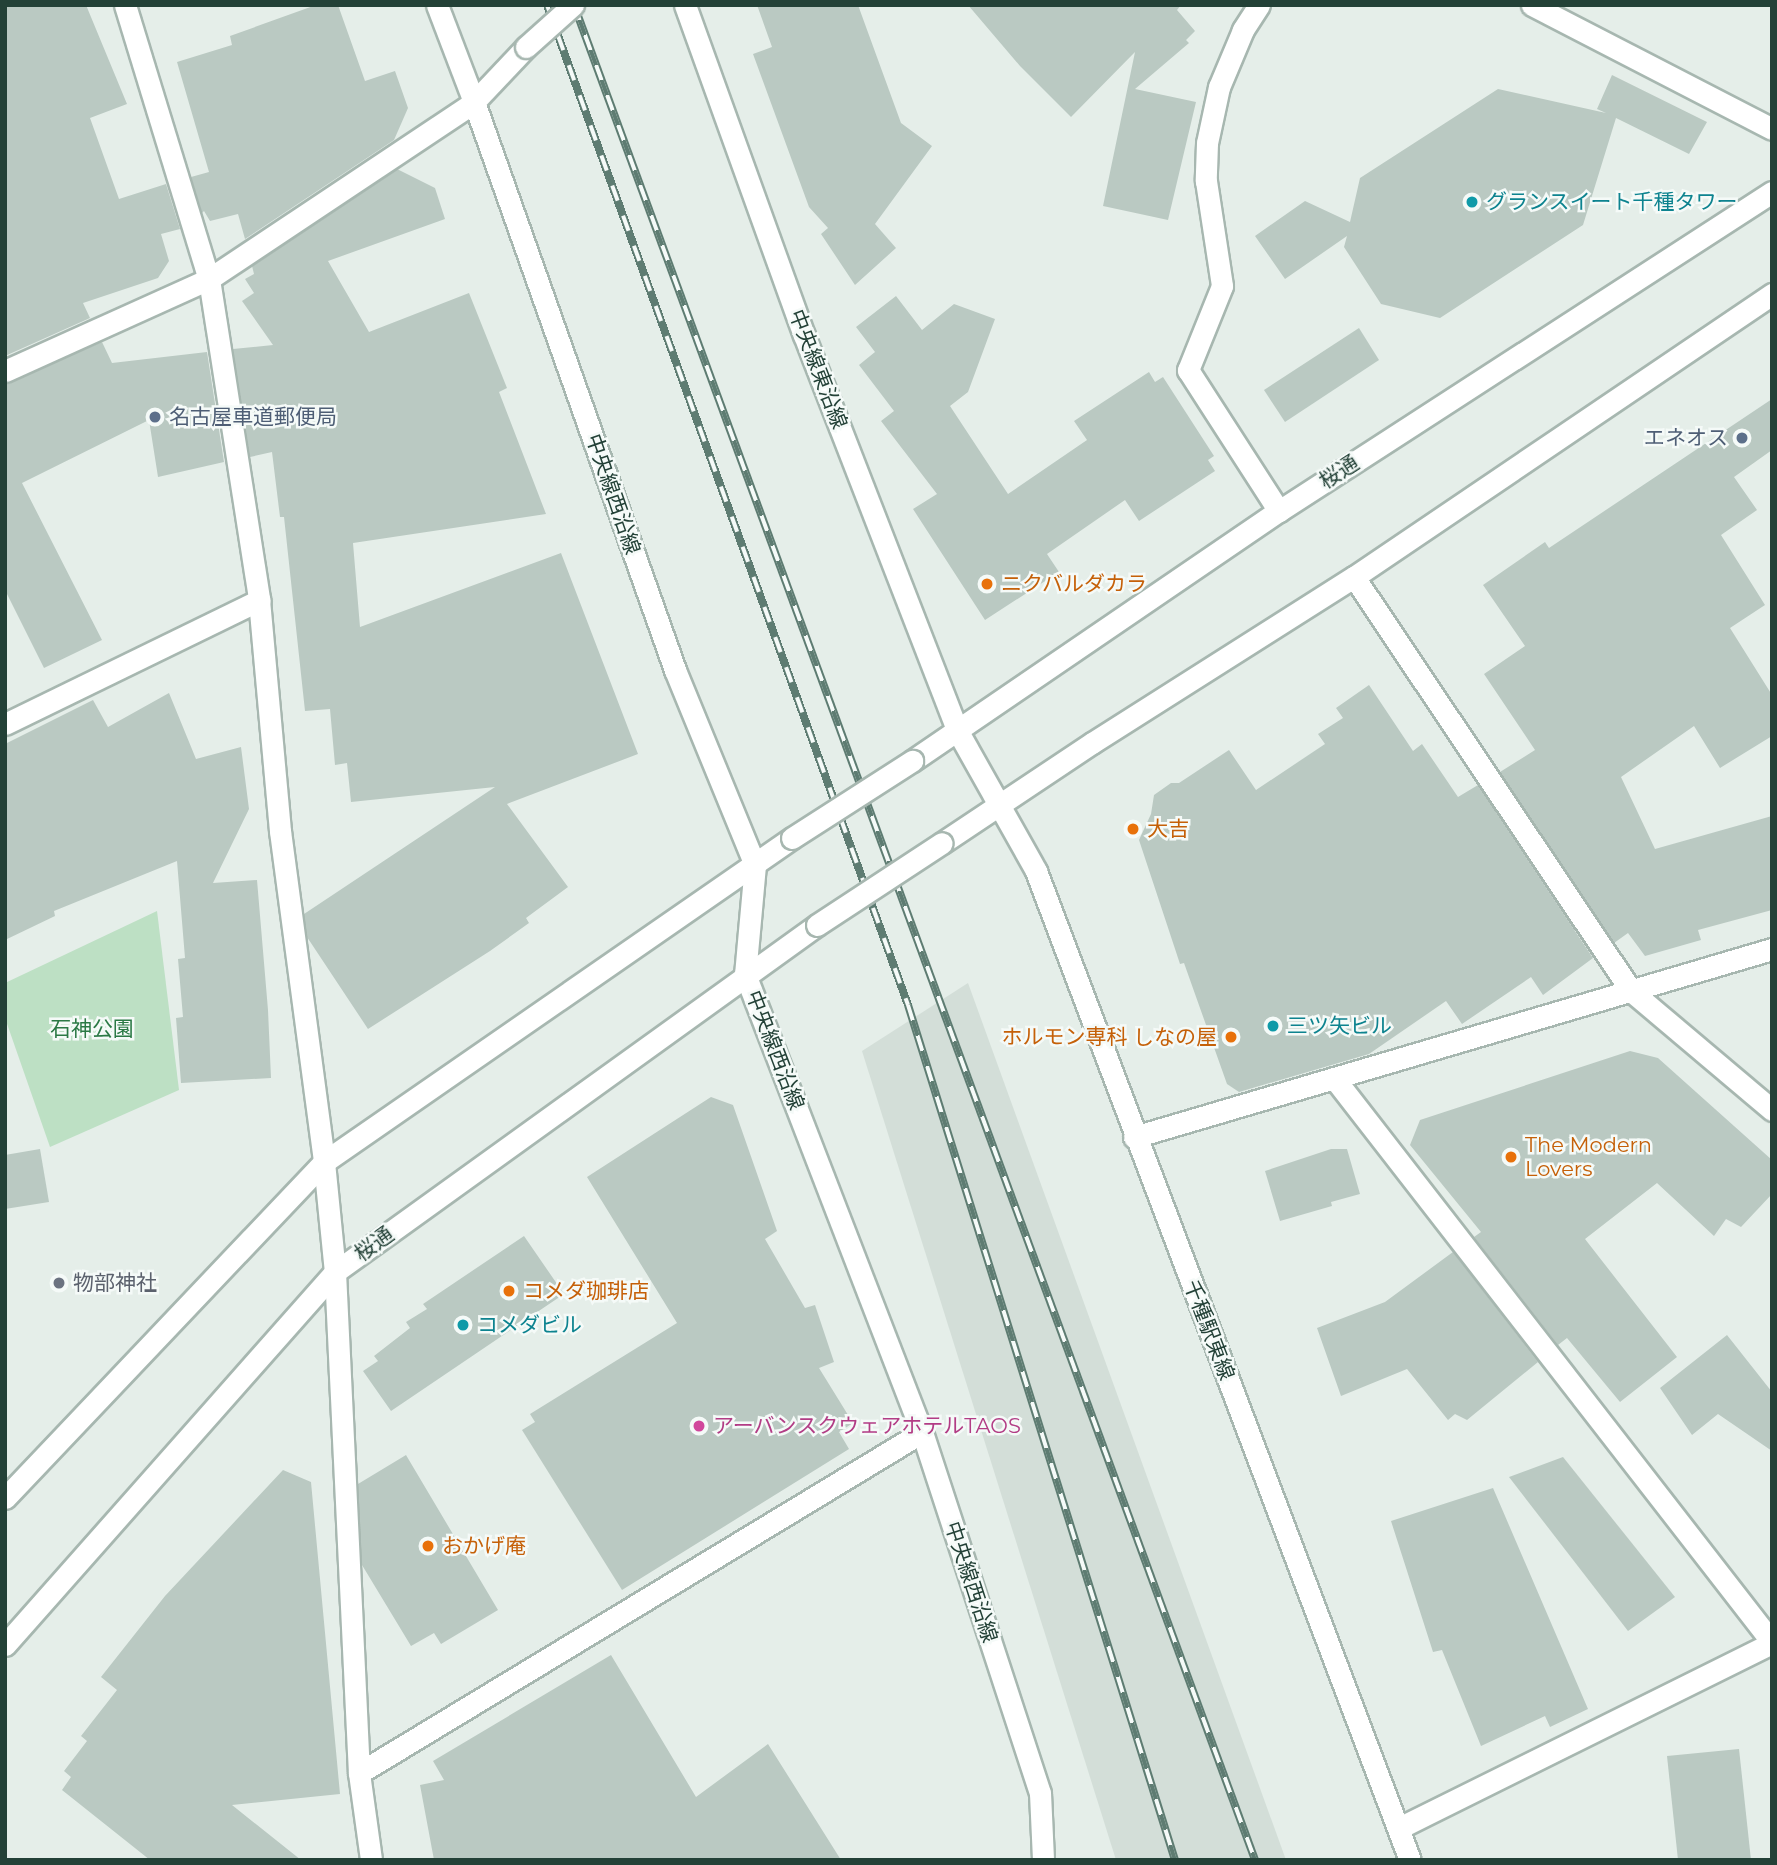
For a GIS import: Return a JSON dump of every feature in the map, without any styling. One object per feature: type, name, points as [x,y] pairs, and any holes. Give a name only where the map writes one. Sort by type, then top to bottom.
[{"type":"street","points":[[125,5],[209,279],[259,600],[280,831],[324,1162],[335,1272],[359,1773],[371,1860]]},
{"type":"street","name":"中央線西沿線","points":[[437,5],[474,102],[675,670],[755,865],[745,974],[922,1432],[1040,1793],[1043,1860]]},
{"type":"street","points":[[5,371],[209,279],[474,102],[526,47],[573,5]]},
{"type":"street","name":"中央線東沿線","points":[[685,5],[804,335],[957,730],[999,805]]},
{"type":"street","points":[[1259,5],[1243,30],[1219,87],[1207,143],[1206,181],[1222,286],[1188,370],[1279,511]]},
{"type":"street","points":[[1532,5],[1772,130]]},
{"type":"street","name":"桜通","points":[[755,865],[1279,511],[1772,192]]},
{"type":"street","points":[[999,805],[1354,577],[1772,294]]},
{"type":"street","points":[[1354,577],[1630,989],[1772,1110]]},
{"type":"street","points":[[5,724],[259,600]]},
{"type":"street","name":"桜通","points":[[5,1645],[335,1272],[745,974],[999,805]]},
{"type":"street","name":"千種駅東線","points":[[999,805],[1037,871],[1134,1137],[1410,1860]]},
{"type":"street","points":[[5,1498],[324,1162],[755,865]]},
{"type":"street","points":[[1134,1137],[1772,949]]},
{"type":"street","points":[[1334,1078],[1772,1643],[1399,1828]]},
{"type":"street","points":[[359,1773],[922,1432]]},
{"type":"shaded area","points":[[968,983],[1286,1860],[1116,1860],[862,1051]]},
{"type":"green space","name":"石神公園","points":[[157,911],[179,1090],[50,1147],[5,1018],[5,983]]},
{"type":"building","points":[[5,5],[86,5],[127,104],[90,118],[119,199],[166,184],[180,229],[161,234],[169,261],[158,278],[83,303],[90,318],[5,356]]},
{"type":"building","points":[[316,5],[338,5],[365,81],[395,71],[408,108],[394,140],[245,239],[238,214],[210,221],[204,211],[202,213],[191,177],[209,172],[177,62],[232,45],[230,36]]},
{"type":"building","points":[[757,5],[858,5],[901,123],[932,146],[875,224],[896,248],[855,285],[821,234],[828,228],[809,207],[753,54],[772,47]]},
{"type":"building","points":[[968,5],[1181,5],[1177,10],[1195,31],[1186,40],[1189,43],[1135,89],[1196,102],[1168,220],[1103,206],[1135,52],[1071,117],[1020,66]]},
{"type":"building","name":"グランスイート千種タワー","points":[[1612,75],[1707,122],[1689,154],[1616,118],[1583,225],[1440,318],[1381,304],[1344,247],[1347,236],[1285,279],[1255,236],[1305,201],[1350,222],[1360,178],[1498,89],[1606,113],[1597,109]]},
{"type":"building","points":[[397,169],[435,188],[445,219],[328,261],[369,332],[469,293],[507,388],[499,392],[546,514],[353,543],[360,627],[561,553],[638,754],[507,804],[568,887],[526,918],[529,923],[490,951],[368,1029],[307,937],[304,914],[495,787],[351,802],[347,763],[335,765],[330,709],[305,711],[284,517],[280,517],[272,452],[250,457],[233,349],[273,345],[242,301],[254,293],[245,279],[254,274],[252,266]]},
{"type":"building","points":[[896,296],[922,330],[954,304],[995,319],[968,392],[950,406],[1008,494],[1087,440],[1074,421],[1149,372],[1155,382],[1163,377],[1214,456],[1208,460],[1215,471],[1139,521],[1125,500],[1047,554],[1059,572],[985,620],[913,509],[937,494],[881,421],[894,411],[859,365],[875,352],[856,327]]},
{"type":"building","points":[[1359,328],[1379,360],[1285,422],[1264,390]]},
{"type":"building","points":[[102,342],[112,363],[207,352],[224,462],[158,477],[149,420],[22,483],[102,640],[44,668],[5,590],[5,384]]},
{"type":"building","points":[[1772,399],[1772,450],[1734,477],[1757,510],[1721,535],[1765,605],[1730,628],[1772,695],[1772,736],[1720,768],[1694,726],[1621,777],[1655,849],[1772,816],[1772,910],[1698,930],[1701,940],[1645,956],[1628,933],[1614,943],[1500,772],[1535,750],[1484,674],[1525,646],[1483,585],[1545,542],[1549,548]]},
{"type":"building","points":[[1369,685],[1413,751],[1422,744],[1458,797],[1478,785],[1593,958],[1543,995],[1531,977],[1462,1024],[1446,1001],[1369,1054],[1239,1092],[1227,1084],[1184,963],[1180,964],[1139,840],[1151,814],[1154,795],[1171,783],[1179,783],[1229,750],[1256,790],[1325,744],[1318,734],[1343,718],[1336,708]]},
{"type":"building","points":[[169,693],[196,759],[241,747],[249,809],[213,883],[257,880],[271,1078],[181,1083],[176,1018],[183,1017],[178,959],[185,958],[177,861],[54,911],[55,916],[5,940],[5,744],[93,700],[108,727]]},
{"type":"building","points":[[1630,1051],[1658,1058],[1772,1160],[1772,1194],[1741,1227],[1726,1219],[1714,1236],[1657,1183],[1585,1239],[1677,1357],[1620,1402],[1567,1338],[1558,1345],[1474,1237],[1481,1232],[1410,1145],[1420,1120]]},
{"type":"building","name":"アーバンスクウェアホテルTAOS","points":[[711,1097],[733,1105],[777,1231],[765,1239],[805,1308],[815,1305],[834,1362],[819,1368],[853,1423],[839,1432],[849,1449],[622,1590],[522,1430],[535,1422],[530,1414],[677,1323],[587,1177]]},
{"type":"building","points":[[40,1149],[49,1202],[5,1209],[5,1155]]},
{"type":"building","points":[[1331,1149],[1347,1149],[1360,1194],[1331,1202],[1332,1206],[1280,1221],[1265,1171]]},
{"type":"building","name":"コメダビル","points":[[524,1236],[564,1294],[391,1411],[363,1371],[378,1361],[374,1356],[410,1328],[406,1322],[427,1309],[423,1304]]},
{"type":"building","points":[[1453,1252],[1538,1362],[1467,1420],[1455,1414],[1448,1420],[1407,1369],[1341,1396],[1317,1328],[1385,1302]]},
{"type":"building","points":[[1727,1335],[1772,1392],[1772,1451],[1718,1414],[1692,1435],[1660,1388]]},
{"type":"building","name":"おかげ庵","points":[[406,1455],[498,1610],[441,1644],[434,1633],[411,1646],[362,1565],[358,1484]]},
{"type":"building","points":[[1563,1457],[1675,1597],[1628,1631],[1509,1477]]},
{"type":"building","points":[[283,1470],[311,1482],[340,1794],[232,1805],[301,1860],[150,1860],[62,1790],[71,1777],[64,1771],[87,1741],[81,1736],[117,1690],[101,1677],[165,1596]]},
{"type":"building","points":[[1493,1488],[1588,1709],[1550,1727],[1545,1716],[1481,1746],[1442,1650],[1433,1652],[1391,1521]]},
{"type":"building","points":[[611,1655],[696,1797],[768,1744],[841,1860],[434,1860],[420,1785],[444,1780],[433,1761]]},
{"type":"building","points":[[1739,1749],[1751,1860],[1678,1860],[1667,1756]]},
{"type":"railway","points":[[547,5],[908,1005],[1175,1860]]},
{"type":"railway","points":[[574,5],[1255,1860]]},
{"type":"place","name":"グランスイート千種タワー","points":[[1472,202]]},
{"type":"place","name":"名古屋車道郵便局","points":[[155,417]]},
{"type":"place","name":"エネオス","points":[[1742,438]]},
{"type":"place","name":"ニクバルダカラ","points":[[987,584]]},
{"type":"place","name":"大吉","points":[[1133,829]]},
{"type":"place","name":"三ツ矢ビル","points":[[1273,1026]]},
{"type":"place","name":"ホルモン専科 しなの屋","points":[[1231,1037]]},
{"type":"place","name":"The Modern Lovers","points":[[1511,1157]]},
{"type":"place","name":"物部神社","points":[[59,1283]]},
{"type":"place","name":"コメダ珈琲店","points":[[509,1291]]},
{"type":"place","name":"コメダビル","points":[[463,1325]]},
{"type":"place","name":"アーバンスクウェアホテルTAOS","points":[[699,1426]]},
{"type":"place","name":"おかげ庵","points":[[428,1546]]}]
